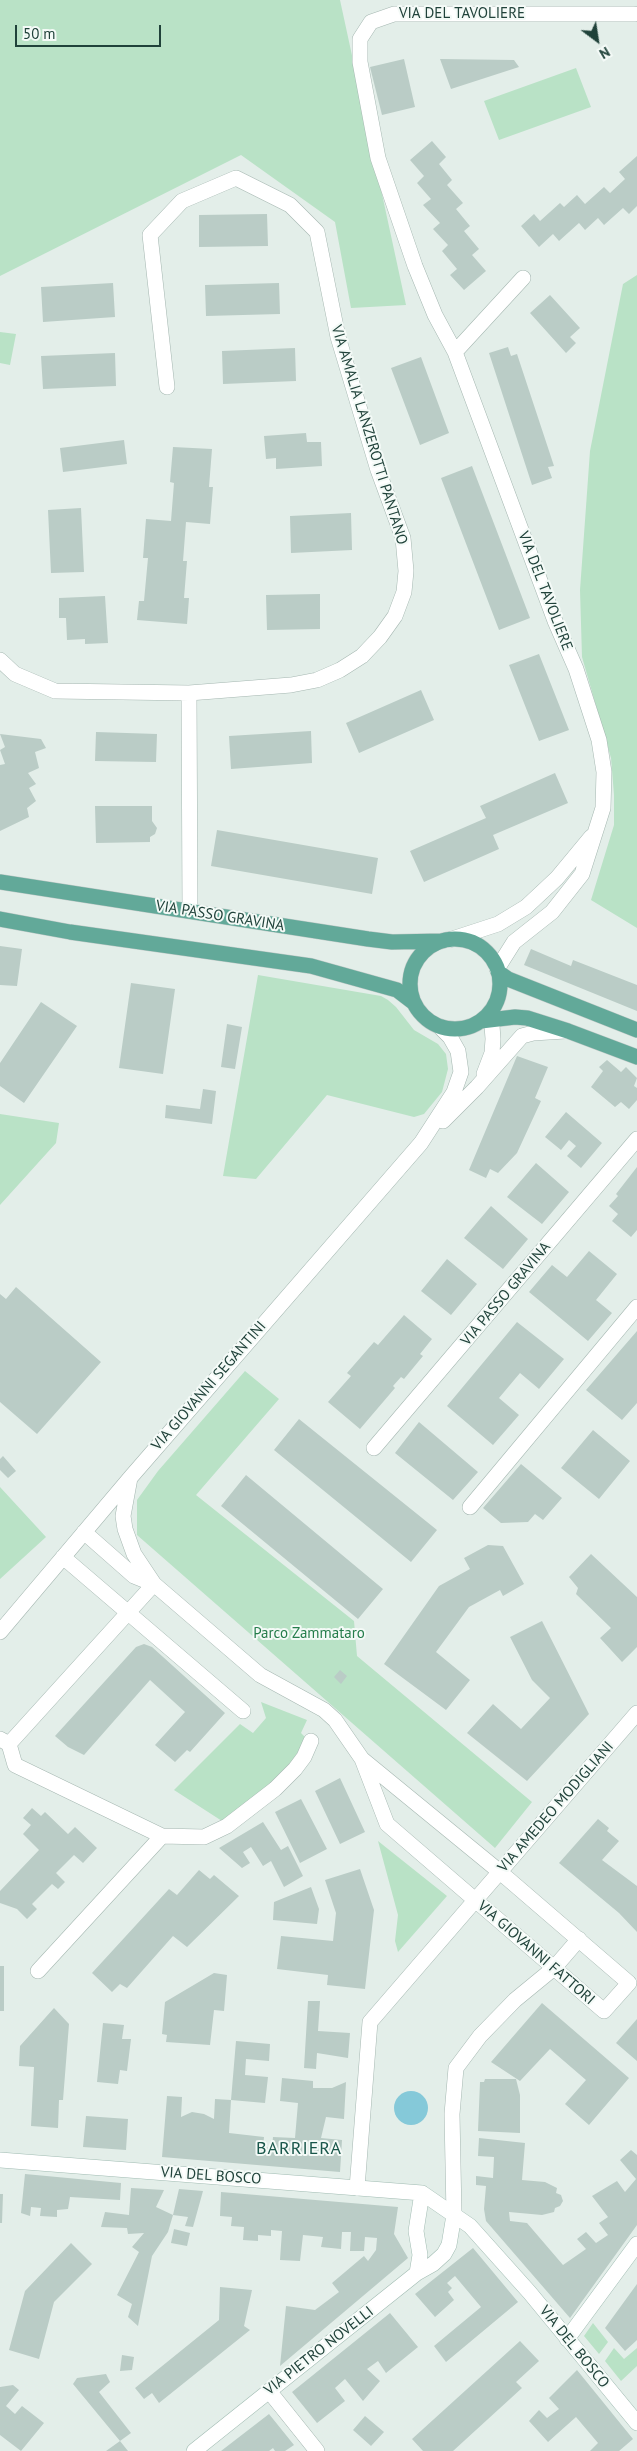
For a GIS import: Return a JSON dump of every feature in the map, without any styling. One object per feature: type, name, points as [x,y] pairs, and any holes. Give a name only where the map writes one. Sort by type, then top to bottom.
[{"type":"main road","name":"VIA PASSO GRAVINA","points":[[0,882],[392,942],[445,940]]},
{"type":"main road","points":[[0,919],[70,932],[311,966],[397,990],[414,1003],[422,1015],[440,1027],[461,1029],[488,1017],[527,1018],[637,1057]]},
{"type":"main road","points":[[414,1003],[410,987],[416,962],[427,949],[445,940],[462,940],[481,948],[490,957],[498,970],[508,979],[637,1030]]},
{"type":"main road","points":[[488,1017],[499,992],[498,970]]},
{"type":"street","name":"VIA DEL TAVOLIERE","points":[[594,834],[603,808],[605,791],[599,740],[576,669],[555,621],[455,352],[435,315],[415,266],[378,158],[360,62],[360,39],[371,22],[394,14],[634,14]]},
{"type":"street","name":"VIA AMALIA LANZEROTTI PANTANO","points":[[0,660],[15,674],[55,691],[189,693],[291,685],[316,680],[340,670],[362,656],[380,637],[394,616],[404,592],[406,571],[402,538],[378,470],[338,337],[317,232],[290,205],[236,178],[182,201],[150,235],[167,387]]},
{"type":"street","points":[[455,352],[523,278]]},
{"type":"street","points":[[189,693],[190,911]]},
{"type":"street","points":[[445,940],[498,924],[526,907],[557,878],[594,834]]},
{"type":"street","points":[[498,970],[514,942],[552,912],[582,874],[594,834]]},
{"type":"street","points":[[477,1087],[492,1053],[488,1017]]},
{"type":"street","name":"VIA GIOVANNI SEGANTINI","points":[[421,1143],[454,1092],[461,1072],[458,1051],[450,1037],[440,1027]]},
{"type":"street","name":"VIA GIOVANNI SEGANTINI","points":[[0,1632],[130,1478],[421,1143],[477,1087],[522,1036],[533,1032],[568,1031]]},
{"type":"street","name":"VIA PASSO GRAVINA","points":[[374,1448],[637,1140]]},
{"type":"street","points":[[470,1507],[637,1307]]},
{"type":"street","name":"VIA GIOVANNI FATTORI","points":[[130,1478],[123,1516],[124,1528],[134,1554],[154,1584],[260,1674],[324,1710],[335,1720],[362,1759],[387,1824],[604,2011],[629,1982],[500,1872],[362,1759]]},
{"type":"street","points":[[84,1532],[134,1576],[154,1584],[128,1614],[5,1742],[15,1765],[162,1836],[204,1837],[227,1826],[275,1789],[295,1769],[304,1757],[311,1741]]},
{"type":"street","points":[[63,1556],[128,1614],[243,1711]]},
{"type":"street","name":"VIA AMEDEO MODIGLIANI","points":[[357,2188],[370,2022],[637,1713]]},
{"type":"street","points":[[38,1972],[162,1836]]},
{"type":"street","points":[[444,2254],[452,2232],[454,2214],[452,2114],[456,2068],[474,2043],[515,2000],[554,1968],[579,1939]]},
{"type":"street","name":"VIA DEL BOSCO","points":[[0,2160],[422,2193],[473,2229],[530,2293],[637,2423]]},
{"type":"street","points":[[417,2273],[420,2255],[416,2231],[422,2193]]},
{"type":"street","name":"VIA PIETRO NOVELLI","points":[[194,2451],[417,2273],[433,2264],[473,2229]]},
{"type":"street","points":[[567,2339],[637,2244]]},
{"type":"street","points":[[269,2391],[317,2451]]},
{"type":"green space","points":[[0,0],[340,0],[406,305],[351,308],[335,222],[241,155],[0,276]]},
{"type":"green space","points":[[576,68],[591,107],[499,140],[484,101]]},
{"type":"green space","points":[[637,275],[637,928],[591,900],[614,825],[614,795],[611,758],[582,657],[580,590],[590,451],[623,284]]},
{"type":"green space","points":[[0,332],[16,334],[10,365],[0,363]]},
{"type":"green space","points":[[258,975],[381,996],[388,1000],[414,1030],[438,1044],[446,1054],[448,1069],[442,1092],[424,1114],[414,1117],[327,1095],[256,1179],[223,1176]]},
{"type":"green space","points":[[0,1114],[59,1123],[56,1143],[0,1205]]},
{"type":"green space","name":"Parco Zammataro","points":[[245,1371],[279,1399],[196,1495],[354,1621],[357,1656],[532,1802],[495,1848],[137,1535],[137,1500],[158,1471]]},
{"type":"green space","points":[[0,1487],[46,1537],[0,1579]]},
{"type":"green space","points":[[261,1702],[307,1720],[301,1733],[306,1738],[292,1762],[273,1784],[222,1821],[174,1790],[240,1724],[253,1733],[266,1718]]},
{"type":"green space","points":[[378,1841],[447,1896],[398,1952],[395,1941],[398,1915]]},
{"type":"green space","points":[[593,2323],[608,2342],[599,2354],[584,2336]]},
{"type":"green space","points":[[614,2348],[624,2359],[637,2348],[637,2366],[621,2381],[605,2361]]},
{"type":"water","points":[[411,2091],[418,2092],[423,2096],[427,2101],[427,2115],[423,2120],[418,2124],[411,2125],[404,2124],[399,2120],[395,2115],[394,2108],[395,2101],[399,2096],[404,2092]]},
{"type":"building","points":[[404,59],[415,107],[382,115],[370,67]]},
{"type":"building","points":[[440,59],[514,60],[519,67],[451,89]]},
{"type":"building","points":[[432,141],[446,157],[439,164],[452,180],[447,185],[463,203],[456,209],[470,226],[464,231],[479,249],[472,255],[486,271],[464,290],[450,275],[457,269],[442,251],[448,245],[433,229],[440,223],[423,205],[431,199],[417,183],[424,176],[410,160]]},
{"type":"building","points":[[637,156],[637,206],[629,214],[623,208],[604,225],[598,218],[585,230],[579,223],[559,241],[553,234],[539,247],[521,226],[534,214],[540,221],[560,203],[564,207],[577,195],[585,204],[604,187],[610,193],[625,179],[619,172]]},
{"type":"building","points":[[267,214],[268,246],[199,247],[199,215]]},
{"type":"building","points":[[113,283],[115,317],[43,322],[41,287]]},
{"type":"building","points":[[279,283],[280,314],[206,316],[205,285]]},
{"type":"building","points":[[550,295],[580,328],[570,337],[576,343],[566,353],[530,313]]},
{"type":"building","points":[[508,347],[511,356],[517,354],[554,466],[548,467],[552,478],[532,485],[489,353]]},
{"type":"building","points":[[295,348],[296,381],[223,384],[222,351]]},
{"type":"building","points":[[115,353],[116,386],[43,389],[41,356]]},
{"type":"building","points":[[421,357],[449,433],[420,445],[391,368]]},
{"type":"building","points":[[306,433],[307,442],[321,442],[322,466],[276,469],[276,458],[266,459],[264,436]]},
{"type":"building","points":[[124,440],[127,464],[63,472],[60,448]]},
{"type":"building","points":[[173,447],[212,449],[209,487],[213,487],[210,524],[186,522],[183,561],[187,561],[184,598],[189,598],[187,624],[137,620],[139,601],[144,601],[148,558],[143,558],[146,519],[171,521],[174,483],[170,482]]},
{"type":"building","points":[[472,466],[530,618],[499,630],[441,478]]},
{"type":"building","points":[[81,508],[84,572],[51,573],[48,510]]},
{"type":"building","points":[[351,513],[352,550],[291,553],[290,516]]},
{"type":"building","points":[[320,594],[320,629],[267,630],[266,595]]},
{"type":"building","points":[[105,596],[108,643],[85,644],[85,639],[67,640],[66,618],[59,618],[59,598]]},
{"type":"building","points":[[539,654],[569,730],[539,741],[509,665]]},
{"type":"building","points":[[421,690],[434,720],[359,753],[346,723]]},
{"type":"building","points":[[311,731],[312,763],[231,769],[229,736]]},
{"type":"building","points":[[96,732],[157,734],[156,762],[95,761]]},
{"type":"building","points":[[0,734],[41,739],[46,748],[35,752],[39,768],[28,773],[36,784],[29,788],[36,801],[27,808],[29,817],[0,831],[0,765],[5,764],[0,750],[5,747]]},
{"type":"building","points":[[555,773],[568,803],[493,835],[499,849],[424,882],[410,851],[486,818],[480,806]]},
{"type":"building","points":[[95,806],[152,806],[152,821],[157,828],[155,834],[150,837],[150,842],[96,843]]},
{"type":"building","points":[[217,830],[378,858],[372,894],[211,866]]},
{"type":"building","points":[[0,946],[22,949],[17,986],[0,985]]},
{"type":"building","points":[[531,949],[571,966],[573,960],[637,985],[637,1011],[524,965]]},
{"type":"building","points":[[131,983],[175,989],[163,1074],[119,1068]]},
{"type":"building","points":[[41,1002],[77,1026],[24,1103],[0,1086],[0,1063]]},
{"type":"building","points":[[227,1024],[242,1027],[235,1069],[221,1067]]},
{"type":"building","points":[[517,1056],[548,1067],[535,1098],[541,1101],[517,1153],[498,1173],[490,1169],[486,1178],[469,1170]]},
{"type":"building","points":[[607,1060],[621,1072],[626,1067],[637,1078],[634,1086],[637,1088],[637,1100],[629,1109],[621,1102],[615,1107],[591,1087],[603,1071],[599,1067]]},
{"type":"building","points":[[203,1089],[216,1091],[212,1124],[165,1118],[166,1105],[200,1109]]},
{"type":"building","points":[[566,1112],[602,1143],[581,1168],[567,1156],[576,1146],[569,1140],[561,1150],[545,1137]]},
{"type":"building","points":[[536,1163],[569,1192],[542,1224],[507,1197]]},
{"type":"building","points":[[637,1167],[637,1230],[631,1237],[612,1221],[618,1214],[609,1206]]},
{"type":"building","points":[[491,1206],[528,1239],[503,1269],[464,1238]]},
{"type":"building","points":[[589,1251],[617,1274],[596,1300],[612,1313],[588,1341],[529,1292],[552,1265],[567,1277]]},
{"type":"building","points":[[447,1259],[477,1284],[451,1315],[421,1291]]},
{"type":"building","points":[[16,1287],[101,1362],[37,1434],[0,1402],[0,1294],[6,1299]]},
{"type":"building","points":[[404,1315],[432,1339],[420,1354],[423,1356],[404,1379],[401,1377],[393,1386],[395,1388],[360,1429],[328,1402],[351,1376],[347,1373],[374,1342],[378,1345]]},
{"type":"building","points":[[517,1322],[564,1359],[539,1389],[520,1373],[499,1398],[519,1415],[493,1445],[447,1406]]},
{"type":"building","points":[[637,1331],[637,1403],[622,1420],[586,1390]]},
{"type":"building","points":[[299,1419],[437,1530],[411,1562],[274,1450]]},
{"type":"building","points":[[419,1422],[478,1472],[453,1500],[395,1453]]},
{"type":"building","points":[[593,1430],[630,1461],[599,1499],[561,1468]]},
{"type":"building","points":[[3,1456],[16,1471],[8,1478],[0,1470],[0,1459]]},
{"type":"building","points":[[521,1464],[562,1498],[543,1520],[535,1514],[528,1522],[501,1523],[483,1508]]},
{"type":"building","points":[[246,1475],[383,1589],[358,1619],[221,1506]]},
{"type":"building","points":[[488,1545],[503,1546],[524,1584],[503,1596],[500,1590],[469,1607],[436,1652],[470,1680],[446,1710],[384,1664],[439,1586],[470,1569],[464,1558]]},
{"type":"building","points":[[591,1554],[637,1597],[637,1647],[622,1662],[600,1638],[611,1628],[576,1594],[578,1588],[569,1577]]},
{"type":"building","points":[[542,1621],[589,1714],[527,1781],[467,1733],[493,1704],[521,1729],[550,1698],[532,1680],[510,1637]]},
{"type":"building","points":[[144,1644],[152,1647],[225,1713],[190,1752],[187,1750],[175,1762],[155,1745],[185,1712],[150,1680],[84,1755],[68,1747],[55,1736],[136,1647]]},
{"type":"building","points":[[340,1670],[347,1676],[341,1684],[334,1677]]},
{"type":"building","points":[[340,1778],[365,1832],[340,1844],[315,1791]]},
{"type":"building","points":[[301,1799],[327,1849],[300,1863],[275,1812]]},
{"type":"building","points":[[32,1808],[41,1816],[45,1812],[68,1834],[75,1827],[97,1848],[83,1863],[74,1855],[56,1873],[65,1882],[58,1889],[52,1884],[32,1904],[37,1909],[27,1919],[17,1909],[0,1903],[0,1891],[39,1850],[23,1834],[31,1825],[23,1818]]},
{"type":"building","points":[[598,1819],[609,1828],[607,1831],[619,1841],[602,1860],[637,1886],[637,1932],[619,1913],[559,1863]]},
{"type":"building","points":[[263,1822],[281,1850],[288,1846],[303,1876],[284,1887],[271,1861],[263,1866],[251,1847],[243,1852],[250,1863],[242,1868],[219,1848]]},
{"type":"building","points":[[360,1869],[374,1910],[365,1989],[327,1985],[328,1975],[277,1969],[281,1936],[333,1941],[336,1913],[325,1880]]},
{"type":"building","points":[[199,1870],[210,1879],[214,1875],[239,1896],[187,1947],[173,1936],[127,1988],[120,1984],[112,1992],[92,1973],[169,1889],[177,1895]]},
{"type":"building","points":[[311,1887],[319,1909],[317,1924],[273,1920],[274,1902]]},
{"type":"building","points":[[0,1966],[4,1966],[4,2011],[0,2011]]},
{"type":"building","points":[[214,1973],[227,1975],[224,2011],[214,2010],[210,2045],[166,2042],[167,2035],[162,2034],[165,2002]]},
{"type":"building","points":[[308,2001],[320,2001],[318,2031],[350,2033],[348,2058],[317,2053],[316,2069],[304,2068]]},
{"type":"building","points":[[542,2003],[629,2078],[589,2125],[565,2104],[586,2080],[550,2049],[520,2081],[491,2062]]},
{"type":"building","points":[[54,2008],[69,2024],[63,2100],[59,2100],[58,2128],[31,2126],[34,2067],[19,2066],[20,2046]]},
{"type":"building","points":[[637,2019],[637,2061],[616,2043]]},
{"type":"building","points":[[103,2023],[124,2025],[122,2039],[131,2039],[127,2071],[120,2070],[118,2084],[97,2082]]},
{"type":"building","points":[[236,2041],[270,2044],[269,2061],[246,2059],[245,2075],[268,2077],[265,2103],[231,2100]]},
{"type":"building","points":[[282,2078],[313,2081],[313,2088],[332,2088],[346,2082],[344,2119],[326,2117],[321,2138],[342,2140],[340,2172],[162,2157],[167,2096],[182,2097],[181,2117],[192,2112],[204,2114],[214,2119],[215,2099],[231,2100],[229,2133],[264,2137],[263,2147],[272,2148],[273,2137],[295,2138],[298,2103],[280,2101]]},
{"type":"building","points":[[485,2079],[516,2079],[520,2095],[520,2133],[478,2131],[480,2082],[484,2082]]},
{"type":"building","points":[[86,2116],[128,2119],[126,2150],[83,2147]]},
{"type":"building","points":[[479,2138],[525,2143],[522,2180],[545,2182],[557,2188],[556,2193],[561,2195],[563,2201],[560,2206],[555,2208],[554,2212],[542,2215],[509,2212],[510,2221],[527,2223],[563,2265],[586,2249],[577,2239],[586,2232],[596,2243],[608,2235],[599,2223],[608,2217],[592,2196],[617,2181],[625,2192],[636,2179],[620,2160],[631,2150],[637,2155],[637,2225],[570,2318],[486,2221],[484,2209],[486,2186],[476,2185],[476,2176],[493,2178],[494,2157],[478,2156]]},
{"type":"building","points":[[25,2174],[121,2183],[120,2200],[70,2197],[68,2209],[57,2210],[57,2217],[40,2216],[41,2208],[31,2207],[30,2216],[21,2213]]},
{"type":"building","points":[[131,2188],[164,2190],[156,2207],[173,2215],[168,2232],[152,2256],[138,2326],[128,2317],[132,2304],[117,2295],[139,2252],[132,2247],[144,2233],[128,2234],[127,2228],[101,2227],[105,2212],[129,2215]]},
{"type":"building","points":[[179,2189],[203,2191],[193,2227],[185,2226],[188,2217],[173,2215]]},
{"type":"building","points":[[221,2192],[398,2207],[394,2234],[408,2258],[280,2366],[286,2306],[315,2310],[339,2292],[332,2283],[364,2256],[368,2261],[376,2250],[377,2238],[365,2237],[364,2251],[350,2251],[351,2232],[342,2232],[341,2249],[321,2247],[323,2237],[303,2235],[300,2261],[280,2260],[282,2231],[271,2230],[271,2236],[258,2235],[258,2241],[243,2240],[244,2227],[231,2226],[232,2217],[220,2216]]},
{"type":"building","points":[[0,2194],[3,2194],[2,2223],[0,2223]]},
{"type":"building","points":[[174,2229],[190,2233],[187,2246],[171,2243]]},
{"type":"building","points":[[71,2243],[92,2264],[54,2302],[39,2359],[9,2350],[25,2291]]},
{"type":"building","points":[[473,2248],[518,2302],[446,2362],[434,2346],[481,2307],[455,2276],[447,2283],[452,2288],[448,2292],[454,2300],[435,2317],[415,2294]]},
{"type":"building","points":[[637,2284],[637,2340],[625,2351],[605,2328]]},
{"type":"building","points":[[220,2287],[252,2290],[244,2326],[250,2330],[159,2403],[152,2393],[144,2399],[135,2388],[219,2320]]},
{"type":"building","points":[[390,2313],[418,2347],[386,2373],[378,2361],[367,2369],[380,2381],[363,2401],[345,2379],[335,2388],[345,2401],[317,2423],[292,2392]]},
{"type":"building","points":[[520,2341],[539,2361],[516,2382],[522,2388],[453,2451],[423,2451],[412,2439]]},
{"type":"building","points":[[122,2355],[134,2357],[132,2370],[120,2371]]},
{"type":"building","points":[[577,2370],[633,2439],[619,2451],[590,2451],[598,2443],[576,2417],[548,2442],[529,2421],[539,2410],[547,2418],[559,2409],[549,2398]]},
{"type":"building","points":[[106,2374],[110,2382],[99,2392],[131,2433],[120,2441],[73,2384],[77,2378]]},
{"type":"building","points":[[13,2385],[19,2390],[6,2406],[15,2414],[22,2406],[44,2423],[21,2451],[0,2435],[0,2387]]},
{"type":"building","points":[[269,2414],[294,2445],[285,2451],[275,2451],[273,2448],[269,2451],[221,2451]]},
{"type":"building","points":[[365,2416],[384,2432],[371,2446],[353,2430]]},
{"type":"building","points":[[120,2441],[128,2451],[106,2451]]},
{"type":"district","name":"BARRIERA","points":[[299,2149]]}]
